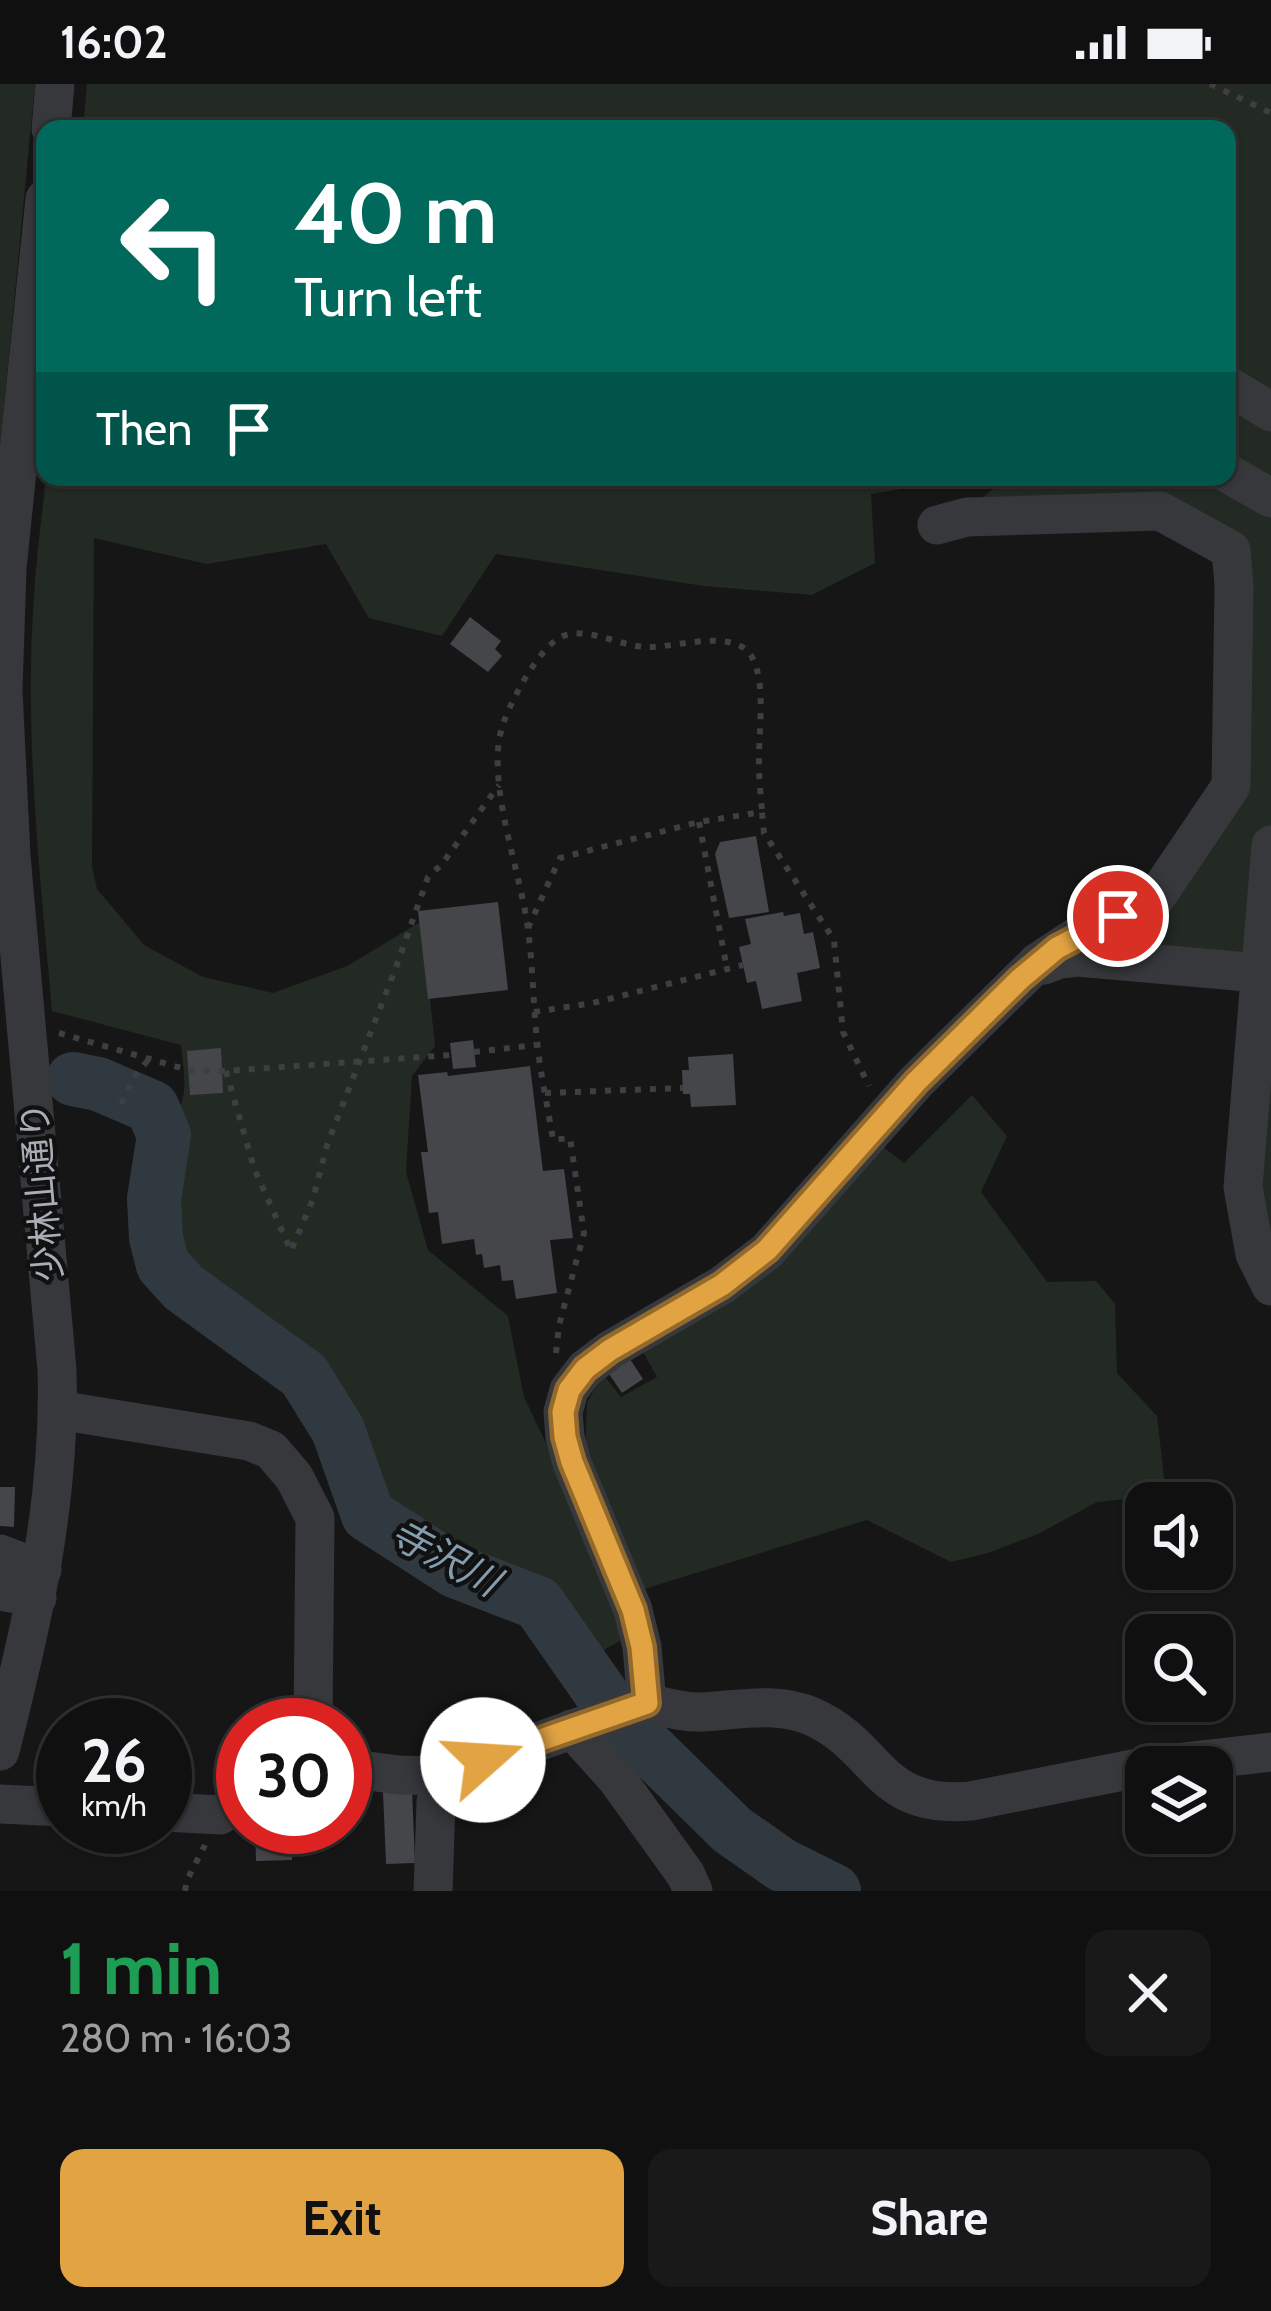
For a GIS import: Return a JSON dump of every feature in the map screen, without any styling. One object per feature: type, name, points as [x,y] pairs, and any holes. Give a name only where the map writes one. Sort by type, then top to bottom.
[{"type":"street","points":[[52,120],[55,84]]},
{"type":"street","name":"少林山通り","points":[[0,1751],[26,1586],[53,1490],[58,1411],[11,856],[2,690],[7,568],[36,295]]},
{"type":"street","points":[[1236,391],[1271,412]]},
{"type":"street","points":[[1236,478],[1271,498]]},
{"type":"street","points":[[641,1705],[642,1647],[633,1610],[565,1437],[563,1412],[569,1390],[585,1369],[610,1350],[722,1285],[767,1250],[887,1114],[1038,962],[1082,933],[1154,900],[1232,786],[1231,550],[1160,511],[967,517],[937,525]]},
{"type":"street","points":[[1270,847],[1244,1186],[1255,1254],[1271,1286]]},
{"type":"street","points":[[1020,979],[1044,965],[1078,957],[1259,973]]},
{"type":"street","points":[[58,1411],[249,1441],[271,1450],[294,1477],[316,1518],[313,1698]]},
{"type":"street","points":[[0,1554],[22,1564],[26,1586]]},
{"type":"street","points":[[372,1772],[441,1776],[641,1705],[681,1712],[758,1707],[812,1717],[837,1732],[908,1794],[946,1803],[1148,1766],[1271,1753]]},
{"type":"street","points":[[581,1726],[686,1875],[692,1891]]},
{"type":"street","points":[[433,1891],[441,1776]]},
{"type":"street","points":[[0,1804],[36,1806]]},
{"type":"path","points":[[1210,84],[1271,113]]},
{"type":"path","points":[[563,1412],[553,1370],[584,1233],[570,1138],[553,1140],[537,1045],[528,928],[497,756],[501,729],[518,691],[550,644],[567,635],[651,647],[716,640],[736,643],[751,656],[760,691],[764,833],[834,940],[843,1032],[887,1114]]},
{"type":"path","points":[[226,1070],[254,1168],[291,1251],[428,877],[500,784]]},
{"type":"path","points":[[528,928],[560,858],[699,822],[762,812]]},
{"type":"path","points":[[699,822],[727,969]]},
{"type":"path","points":[[534,1012],[593,1004],[743,965]]},
{"type":"path","points":[[48,1030],[188,1070],[452,1054]]},
{"type":"path","points":[[474,1052],[537,1045]]},
{"type":"path","points":[[122,1104],[148,1059]]},
{"type":"path","points":[[545,1093],[683,1088]]},
{"type":"path","points":[[185,1891],[216,1832]]},
{"type":"shaded area","points":[[0,84],[35,84],[0,449]]},
{"type":"shaded area","points":[[87,84],[1271,84],[1271,960],[1078,947],[1242,788],[1242,545],[1195,517],[970,508],[996,486],[1236,486],[1236,120],[84,120]]},
{"type":"shaded area","points":[[45,486],[919,486],[871,494],[875,563],[812,595],[704,586],[496,554],[442,636],[369,618],[326,544],[206,564],[94,538],[92,866],[97,889],[144,945],[203,977],[273,993],[347,966],[422,921],[435,1046],[412,1076],[406,1172],[428,1250],[508,1316],[524,1397],[618,1617],[620,1641],[588,1659],[554,1601],[541,1591],[403,1527],[384,1504],[343,1402],[194,1287],[177,1264],[165,1224],[174,1170],[172,1117],[184,1093],[181,1045],[52,1011],[35,804],[31,648]]},
{"type":"shaded area","points":[[1271,977],[1271,1263],[1255,1186]]},
{"type":"shaded area","points":[[972,1095],[1007,1136],[981,1192],[1047,1282],[1096,1281],[1115,1304],[1117,1373],[1157,1416],[1165,1482],[1125,1482],[1125,1499],[1097,1502],[1038,1534],[951,1562],[867,1520],[641,1590],[585,1455],[587,1403],[603,1374],[621,1397],[657,1377],[640,1346],[871,1138],[904,1163]]},
{"type":"building","points":[[470,617],[501,641],[495,649],[502,656],[488,672],[450,644]]},
{"type":"building","points":[[756,836],[769,912],[729,918],[715,854],[720,842]]},
{"type":"building","points":[[498,902],[508,990],[428,999],[418,911]]},
{"type":"building","points":[[783,912],[784,916],[800,913],[804,934],[813,932],[820,968],[797,973],[802,1001],[762,1009],[756,981],[747,983],[739,947],[751,944],[745,919]]},
{"type":"building","points":[[473,1040],[476,1067],[453,1069],[450,1043]]},
{"type":"building","points":[[221,1048],[223,1093],[190,1095],[187,1051]]},
{"type":"building","points":[[733,1054],[736,1105],[691,1107],[690,1094],[683,1094],[682,1070],[689,1070],[688,1057]]},
{"type":"building","points":[[530,1066],[543,1171],[564,1169],[573,1238],[550,1240],[557,1293],[516,1299],[513,1280],[502,1281],[500,1265],[484,1268],[474,1239],[442,1244],[438,1212],[429,1213],[421,1152],[428,1152],[418,1075]]},
{"type":"building","points":[[628,1356],[643,1379],[622,1393],[607,1371]]},
{"type":"building","points":[[0,1487],[15,1487],[14,1527],[0,1526]]},
{"type":"building","points":[[412,1790],[415,1863],[386,1864],[383,1792]]},
{"type":"building","points":[[256,1854],[292,1854],[292,1860],[256,1861]]},
{"type":"waterway","name":"寺沢川","points":[[73,1079],[98,1084],[152,1107],[164,1135],[154,1199],[163,1265],[184,1288],[304,1375],[338,1430],[368,1515],[455,1571],[538,1603],[619,1719],[732,1830],[782,1865],[834,1891]]},
{"type":"route","points":[[483,1760],[647,1703],[633,1610],[565,1437],[563,1412],[569,1390],[585,1369],[610,1350],[722,1285],[767,1250],[916,1082],[1020,979],[1057,948],[1118,916]]}]
